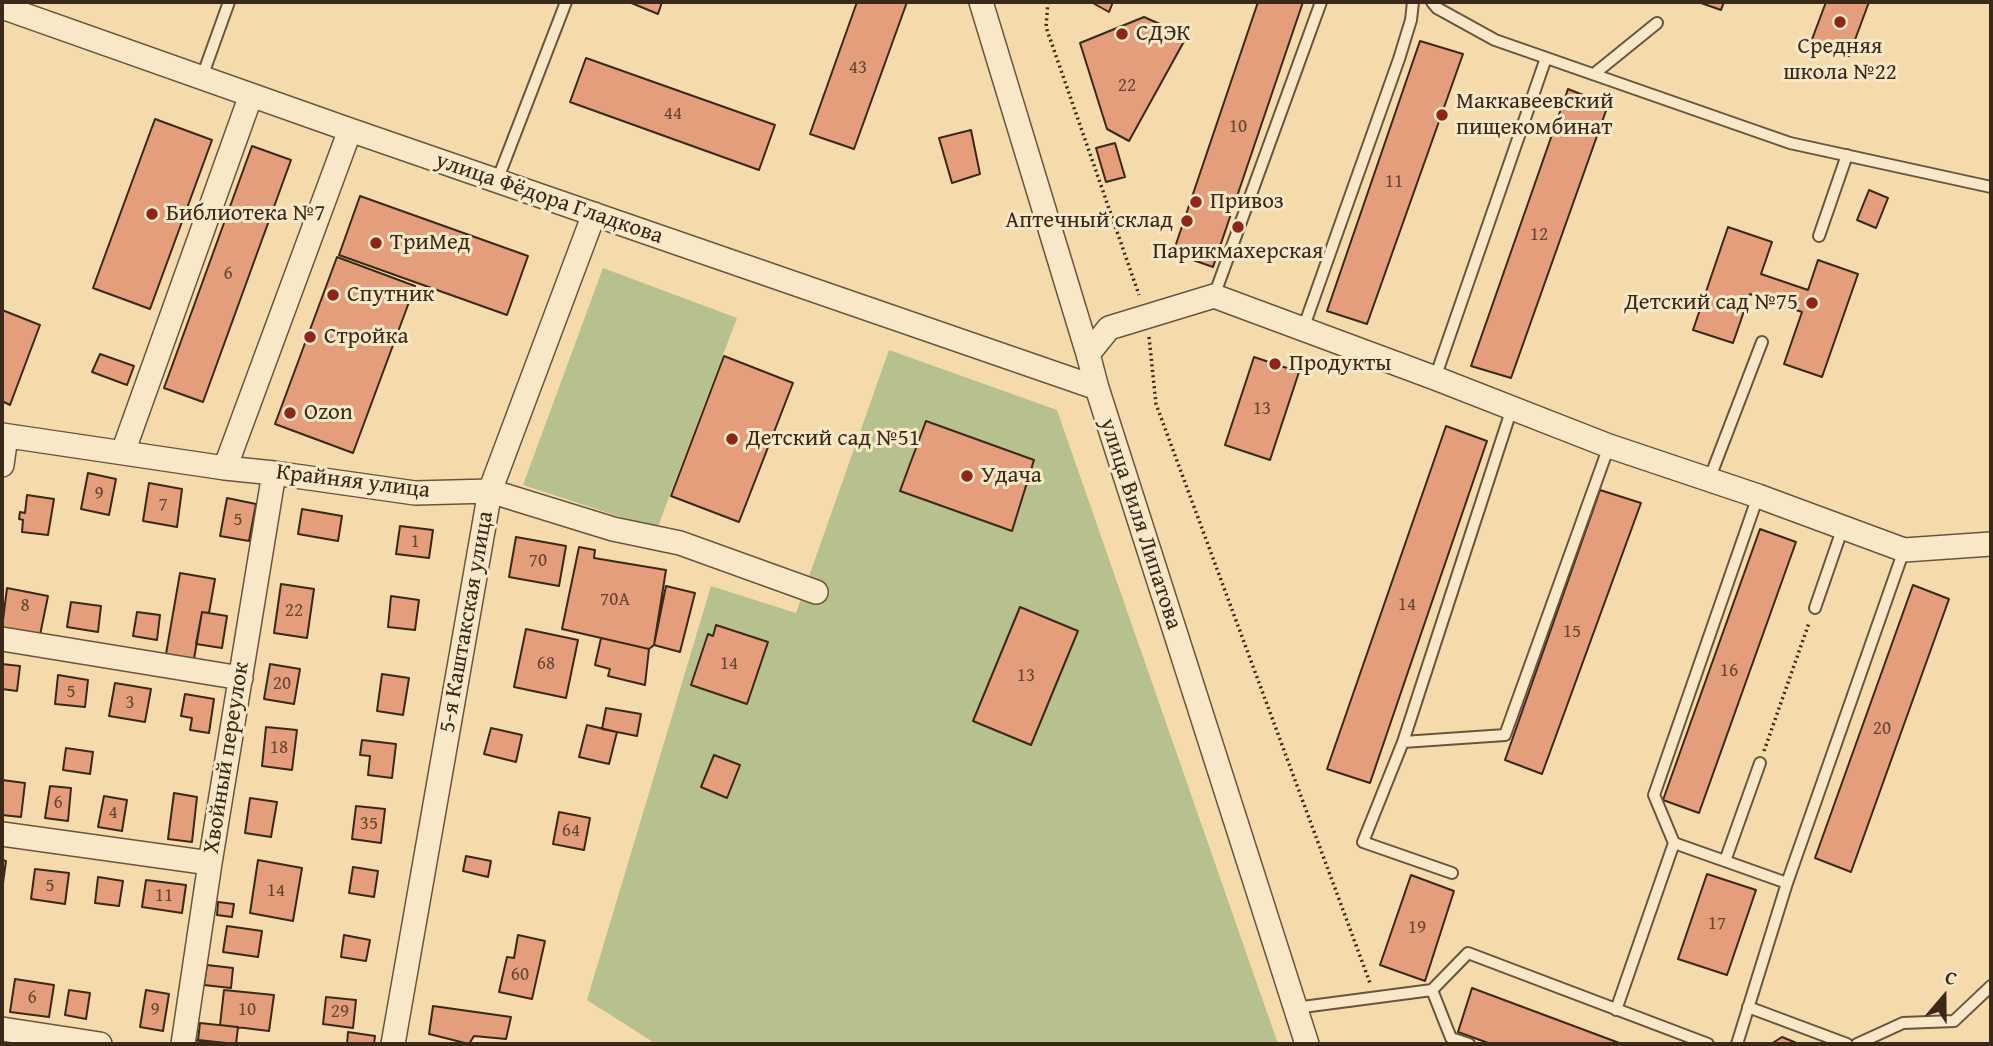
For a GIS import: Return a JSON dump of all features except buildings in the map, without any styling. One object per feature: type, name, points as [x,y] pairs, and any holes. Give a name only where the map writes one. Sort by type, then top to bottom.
[{"type":"street","name":"улица Виля Липатова","points":[[981,2],[1097,388],[1307,1044]]},
{"type":"street","name":"улица Фёдора Гладкова","points":[[2,7],[1097,388]]},
{"type":"street","points":[[123,452],[251,95]]},
{"type":"street","points":[[225,468],[350,130]]},
{"type":"street","name":"5-я Каштакская улица","points":[[394,1044],[489,491],[594,214]]},
{"type":"street","points":[[1088,354],[1109,328],[1214,296],[1609,446],[1758,496],[1904,550],[1991,544]]},
{"type":"street","points":[[2,465],[4,435]]},
{"type":"street","name":"Крайняя улица","points":[[4,435],[415,493],[489,491],[613,528],[680,543],[816,592]]},
{"type":"street","name":"Хвойный переулок","points":[[183,1044],[275,472]]},
{"type":"street","points":[[2,639],[241,678]]},
{"type":"street","points":[[2,834],[210,863]]},
{"type":"street","points":[[2,1029],[100,1044]]},
{"type":"lane","points":[[202,78],[229,2]]},
{"type":"lane","points":[[498,181],[566,2]]},
{"type":"lane","points":[[1214,296],[1321,2]]},
{"type":"lane","points":[[1303,329],[1399,59],[1413,2]]},
{"type":"lane","points":[[1432,2],[1437,8],[1495,40],[1790,143],[1991,187]]},
{"type":"lane","points":[[1594,74],[1657,23]]},
{"type":"lane","points":[[1435,378],[1546,58]]},
{"type":"lane","points":[[1819,236],[1847,155]]},
{"type":"lane","points":[[1709,480],[1762,342]]},
{"type":"lane","points":[[1452,873],[1363,842],[1403,742],[1512,408]]},
{"type":"lane","points":[[1403,742],[1505,735],[1609,446]]},
{"type":"lane","points":[[1616,1010],[1674,843],[1654,795],[1758,496]]},
{"type":"lane","points":[[1815,608],[1843,527]]},
{"type":"lane","points":[[1737,1044],[1787,883],[1904,550]]},
{"type":"lane","points":[[1726,861],[1760,763]]},
{"type":"lane","points":[[1674,843],[1787,883]]},
{"type":"lane","points":[[1295,1008],[1432,990],[1468,953],[1708,1044]]},
{"type":"lane","points":[[1857,1044],[1903,1023],[1954,1021],[1991,986]]},
{"type":"lane","points":[[1432,990],[1451,1038],[1466,1044]]},
{"type":"lane","points":[[1748,1007],[1847,1044]]},
{"type":"path","points":[[1048,2],[1046,27],[1147,317],[1156,404],[1375,997]]},
{"type":"path","points":[[1760,763],[1815,608]]},
{"type":"green space","points":[[603,268],[737,318],[657,529],[523,485]]},
{"type":"green space","points":[[889,350],[1057,410],[1278,1044],[656,1044],[587,1000],[711,586],[796,613]]},
{"type":"place","name":"Средняя школа №22","points":[[1840,22]]},
{"type":"place","name":"СДЭК","points":[[1122,34]]},
{"type":"place","name":"Маккавеевский пищекомбинат","points":[[1442,115]]},
{"type":"place","name":"Привоз","points":[[1196,202]]},
{"type":"place","name":"Библиотека №7","points":[[152,214]]},
{"type":"place","name":"Аптечный склад","points":[[1187,221]]},
{"type":"place","name":"Парикмахерская","points":[[1238,227]]},
{"type":"place","name":"ТриМед","points":[[376,243]]},
{"type":"place","name":"Спутник","points":[[333,295]]},
{"type":"place","name":"Детский сад №75","points":[[1812,303]]},
{"type":"place","name":"Стройка","points":[[310,337]]},
{"type":"place","name":"Продукты","points":[[1275,364]]},
{"type":"place","name":"Ozon","points":[[290,413]]},
{"type":"place","name":"Детский сад №51","points":[[732,439]]},
{"type":"place","name":"Удача","points":[[967,476]]}]
